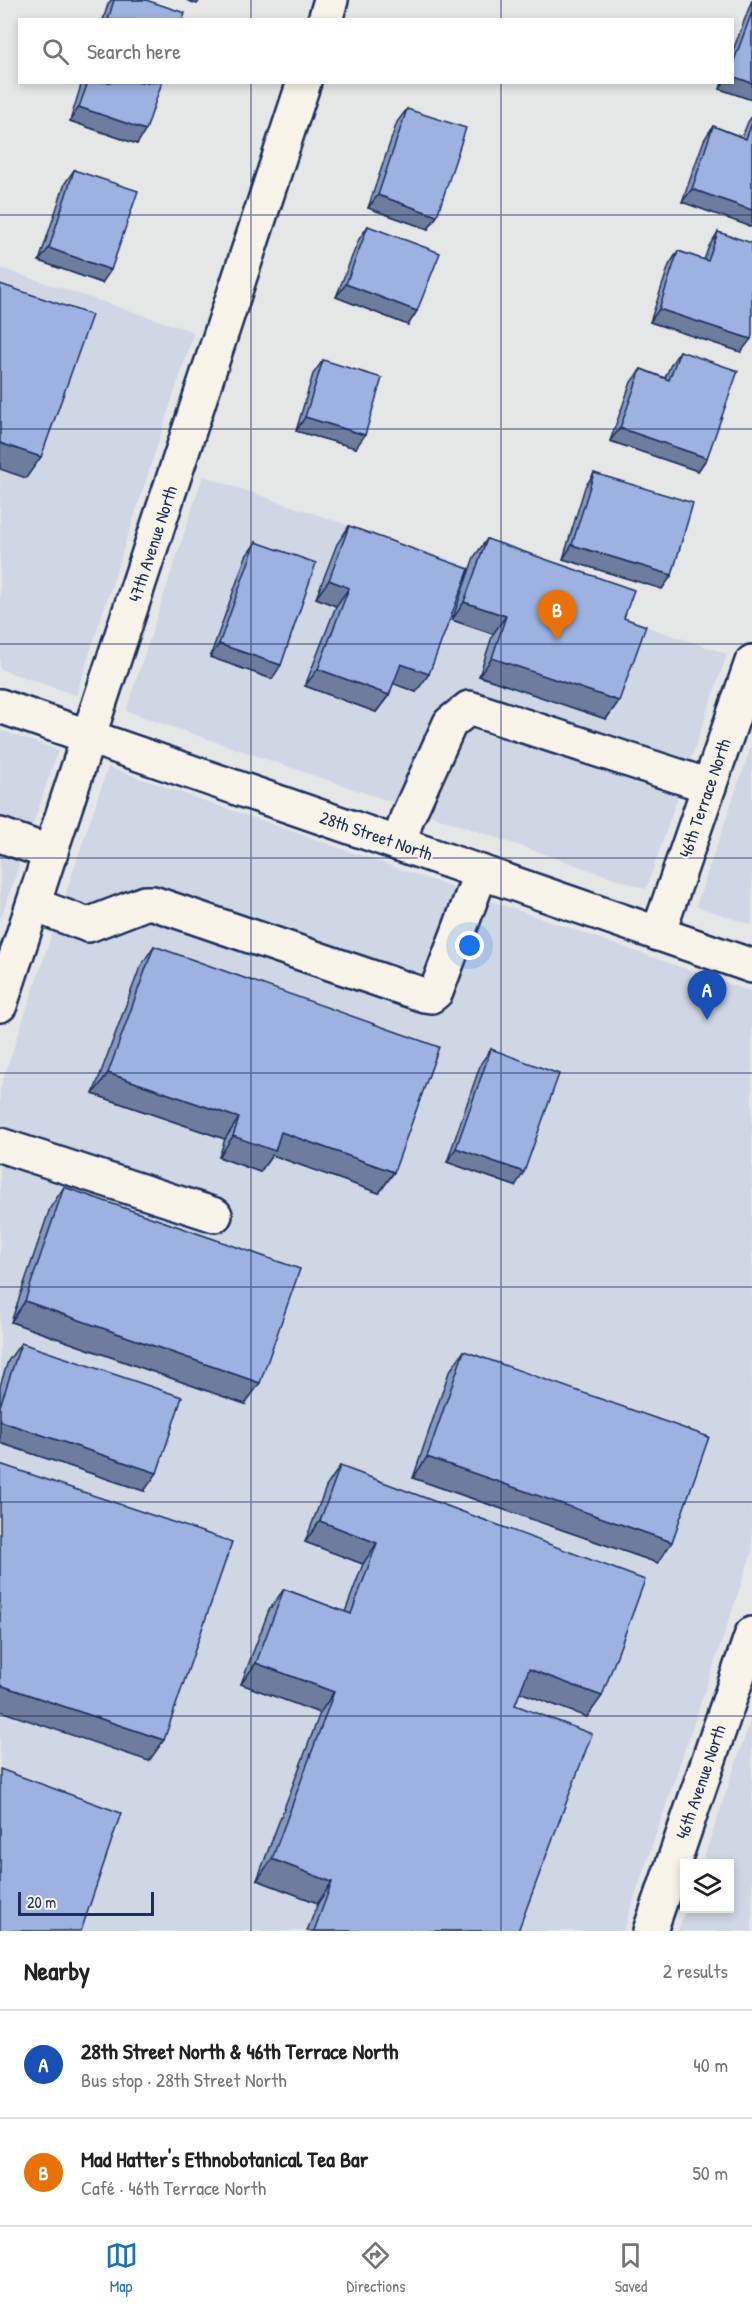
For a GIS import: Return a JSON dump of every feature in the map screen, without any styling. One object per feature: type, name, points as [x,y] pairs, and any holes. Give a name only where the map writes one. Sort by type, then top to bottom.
[{"type":"street","points":[[326,18],[331,0]]},
{"type":"street","name":"47th Avenue North","points":[[0,1005],[303,84]]},
{"type":"street","name":"46th Terrace North","points":[[658,934],[752,662]]},
{"type":"street","name":"28th Street North","points":[[0,706],[752,966]]},
{"type":"street","points":[[399,844],[408,818],[450,723],[470,708],[709,786]]},
{"type":"street","points":[[0,835],[51,853]]},
{"type":"street","points":[[34,905],[88,925],[145,903],[153,903],[432,996],[436,992],[481,872]]},
{"type":"street","points":[[0,1145],[215,1215]]},
{"type":"street","name":"46th Avenue North","points":[[650,1931],[752,1634]]},
{"type":"shaded area","points":[[0,268],[194,332],[76,695],[0,669]]},
{"type":"shaded area","points":[[203,476],[727,654],[646,889],[126,711]]},
{"type":"shaded area","points":[[0,730],[58,750],[0,921]]},
{"type":"shaded area","points":[[752,744],[752,925],[696,906]]},
{"type":"shaded area","points":[[108,767],[752,992],[752,1552],[623,1931],[0,1931],[0,1089]]},
{"type":"shaded area","points":[[752,1716],[752,1931],[678,1931],[685,1913],[734,1913],[734,1859],[703,1859]]},
{"type":"building","points":[[114,0],[146,0],[185,13],[184,18],[109,18]]},
{"type":"building","points":[[752,12],[752,83],[734,77],[734,61]]},
{"type":"building","points":[[87,84],[161,84],[146,130],[79,107]]},
{"type":"building","points":[[407,109],[466,128],[437,216],[378,195]]},
{"type":"building","points":[[752,123],[752,210],[692,189],[713,126],[746,139]]},
{"type":"building","points":[[74,170],[138,191],[111,270],[49,248]]},
{"type":"building","points":[[368,226],[440,253],[417,311],[346,284]]},
{"type":"building","points":[[718,232],[752,243],[751,339],[659,309],[678,251],[708,261]]},
{"type":"building","points":[[0,284],[92,315],[41,457],[0,443]]},
{"type":"building","points":[[680,351],[738,371],[707,458],[620,428],[641,369],[669,380]]},
{"type":"building","points":[[323,360],[382,378],[365,435],[305,417]]},
{"type":"building","points":[[594,473],[693,503],[672,575],[572,545]]},
{"type":"building","points":[[349,526],[469,569],[429,674],[401,664],[389,695],[318,669],[349,588],[329,580]]},
{"type":"building","points":[[487,539],[634,590],[624,618],[646,626],[619,701],[492,658],[506,616],[464,602]]},
{"type":"building","points":[[256,542],[316,563],[281,665],[219,644]]},
{"type":"building","points":[[154,946],[439,1047],[394,1172],[281,1132],[275,1151],[233,1136],[239,1118],[108,1073]]},
{"type":"building","points":[[491,1049],[559,1074],[524,1172],[456,1148]]},
{"type":"building","points":[[64,1187],[300,1269],[260,1383],[25,1301]]},
{"type":"building","points":[[21,1343],[182,1397],[157,1473],[0,1421],[0,1406]]},
{"type":"building","points":[[464,1351],[709,1437],[672,1542],[427,1457]]},
{"type":"building","points":[[0,1464],[232,1542],[164,1740],[0,1685]]},
{"type":"building","points":[[340,1466],[645,1580],[602,1696],[529,1669],[515,1705],[592,1734],[518,1931],[314,1931],[332,1882],[272,1859],[334,1692],[256,1663],[284,1589],[351,1614],[377,1543],[320,1521]]},
{"type":"building","points":[[0,1769],[121,1813],[81,1931],[0,1931]]},
{"type":"place","name":"Mad Hatter's Ethnobotanical Tea Bar","points":[[557,640]]},
{"type":"place","name":"28th Street North & 46th Terrace North","points":[[707,1020]]}]
